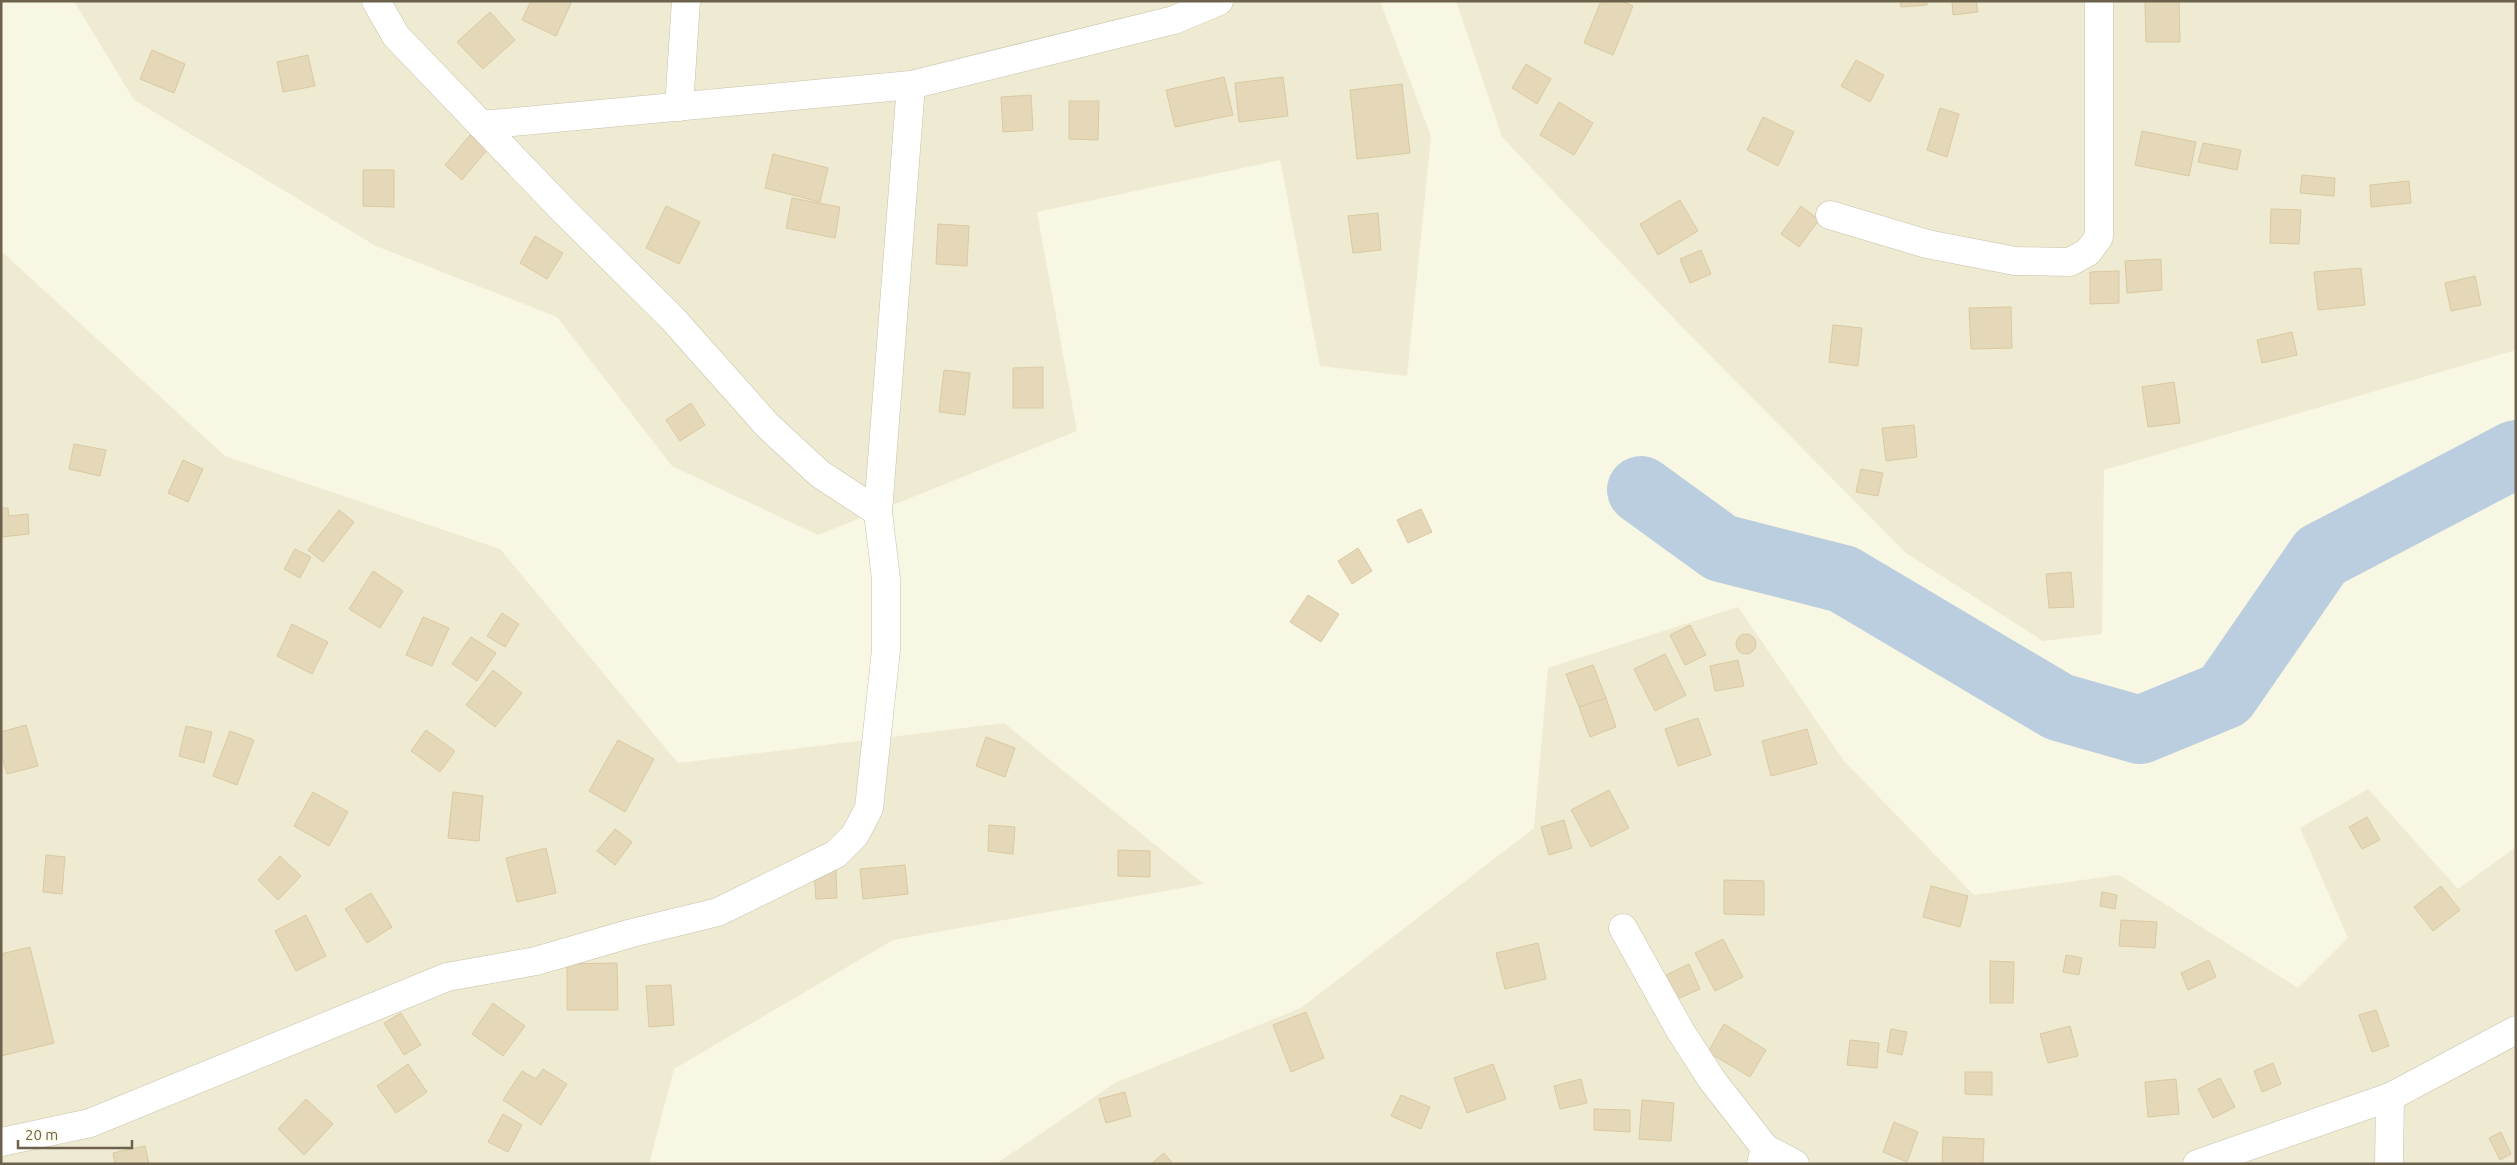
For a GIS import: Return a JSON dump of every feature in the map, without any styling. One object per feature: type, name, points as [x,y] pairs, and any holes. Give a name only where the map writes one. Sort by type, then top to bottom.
[{"type":"street","points":[[376,1],[396,36],[564,212],[672,318],[768,426],[820,474],[878,512]]},
{"type":"street","points":[[679,107],[686,1]]},
{"type":"street","points":[[481,125],[911,85],[1171,11],[1219,1]]},
{"type":"street","points":[[1830,216],[1926,244],[2015,261],[2070,262],[2088,252],[2099,237],[2099,1]]},
{"type":"street","points":[[1,1142],[90,1123],[448,977],[536,961],[632,932],[718,912],[836,854],[854,835],[870,808],[886,650],[886,579],[878,512],[911,85]]},
{"type":"street","points":[[1623,928],[1681,1032],[1763,1156],[1795,1164]]},
{"type":"street","points":[[2197,1164],[2390,1097],[2516,1030]]},
{"type":"street","points":[[2389,1164],[2390,1097]]},
{"type":"shaded area","points":[[74,1],[1380,1],[1431,136],[1407,376],[1320,366],[1280,160],[1037,212],[1077,431],[818,535],[672,466],[557,317],[376,246],[134,100]]},
{"type":"shaded area","points":[[1456,1],[2516,1],[2516,350],[2104,470],[2102,634],[2043,641],[1906,553],[1681,326],[1502,137]]},
{"type":"shaded area","points":[[1,251],[225,456],[500,549],[678,763],[1004,723],[1204,884],[893,940],[674,1069],[649,1164],[1,1164]]},
{"type":"shaded area","points":[[1738,607],[1844,761],[1974,895],[2119,875],[2298,988],[2348,938],[2300,828],[2368,789],[2458,889],[2516,847],[2516,1164],[996,1164],[1115,1083],[1301,1008],[1534,828],[1548,668]]},
{"type":"building","points":[[531,1],[572,1],[556,36],[522,20]]},
{"type":"building","points":[[1601,1],[1622,1],[1633,6],[1613,55],[1584,43]]},
{"type":"building","points":[[1900,1],[1927,1],[1927,5],[1901,7]]},
{"type":"building","points":[[1952,1],[1976,1],[1978,12],[1953,15]]},
{"type":"building","points":[[2145,1],[2179,1],[2180,42],[2146,42]]},
{"type":"building","points":[[490,12],[515,40],[483,69],[457,42]]},
{"type":"building","points":[[152,50],[185,64],[174,93],[140,79]]},
{"type":"building","points":[[308,55],[315,86],[283,92],[277,62]]},
{"type":"building","points":[[1856,60],[1884,75],[1870,102],[1841,86]]},
{"type":"building","points":[[1526,64],[1551,79],[1537,104],[1512,88]]},
{"type":"building","points":[[1224,77],[1233,115],[1175,127],[1166,90]]},
{"type":"building","points":[[1283,77],[1288,116],[1239,122],[1235,83]]},
{"type":"building","points":[[1402,84],[1410,153],[1357,159],[1350,90]]},
{"type":"building","points":[[1031,95],[1033,130],[1003,132],[1001,97]]},
{"type":"building","points":[[1069,101],[1099,101],[1098,140],[1069,139]]},
{"type":"building","points":[[1559,102],[1593,123],[1574,155],[1540,135]]},
{"type":"building","points":[[1940,108],[1959,114],[1947,157],[1927,150]]},
{"type":"building","points":[[1763,117],[1794,132],[1778,166],[1747,150]]},
{"type":"building","points":[[2142,131],[2196,142],[2189,176],[2135,165]]},
{"type":"building","points":[[470,135],[487,150],[462,180],[445,165]]},
{"type":"building","points":[[2203,143],[2241,150],[2237,170],[2198,162]]},
{"type":"building","points":[[773,154],[828,168],[820,202],[765,188]]},
{"type":"building","points":[[363,170],[394,170],[394,207],[363,206]]},
{"type":"building","points":[[2302,175],[2335,178],[2334,196],[2300,193]]},
{"type":"building","points":[[2409,181],[2411,203],[2371,207],[2370,185]]},
{"type":"building","points":[[792,198],[840,207],[835,238],[786,228]]},
{"type":"building","points":[[1680,200],[1698,231],[1658,255],[1640,224]]},
{"type":"building","points":[[666,206],[700,222],[679,264],[646,248]]},
{"type":"building","points":[[1801,206],[1819,220],[1799,247],[1781,234]]},
{"type":"building","points":[[2271,209],[2301,210],[2299,244],[2270,243]]},
{"type":"building","points":[[1378,213],[1381,250],[1353,253],[1348,216]]},
{"type":"building","points":[[938,224],[969,226],[967,266],[936,264]]},
{"type":"building","points":[[535,236],[563,253],[547,279],[520,263]]},
{"type":"building","points":[[1701,250],[1711,274],[1690,283],[1680,259]]},
{"type":"building","points":[[2161,259],[2162,290],[2127,293],[2125,261]]},
{"type":"building","points":[[2361,268],[2365,305],[2318,310],[2314,272]]},
{"type":"building","points":[[2119,271],[2119,303],[2090,304],[2090,272]]},
{"type":"building","points":[[2475,276],[2481,305],[2451,311],[2445,283]]},
{"type":"building","points":[[2011,307],[2012,348],[1971,349],[1969,308]]},
{"type":"building","points":[[1833,325],[1862,328],[1858,366],[1829,362]]},
{"type":"building","points":[[2292,332],[2297,355],[2262,363],[2257,340]]},
{"type":"building","points":[[1043,367],[1043,408],[1013,408],[1013,368]]},
{"type":"building","points":[[944,370],[970,373],[965,415],[939,412]]},
{"type":"building","points":[[2174,382],[2180,423],[2148,427],[2142,387]]},
{"type":"building","points":[[691,403],[705,425],[680,441],[666,420]]},
{"type":"building","points":[[1914,425],[1917,457],[1886,461],[1882,428]]},
{"type":"building","points":[[74,444],[106,450],[100,476],[69,469]]},
{"type":"building","points":[[183,460],[203,469],[188,502],[168,493]]},
{"type":"building","points":[[1861,469],[1883,473],[1878,496],[1856,492]]},
{"type":"building","points":[[1,508],[8,508],[9,516],[28,514],[29,534],[1,537]]},
{"type":"building","points":[[1421,509],[1432,532],[1408,543],[1397,520]]},
{"type":"building","points":[[339,510],[354,522],[323,562],[308,550]]},
{"type":"building","points":[[1358,548],[1372,571],[1352,584],[1338,561]]},
{"type":"building","points":[[295,549],[311,557],[300,578],[284,569]]},
{"type":"building","points":[[373,571],[403,591],[380,628],[349,609]]},
{"type":"building","points":[[2071,572],[2074,607],[2049,608],[2046,574]]},
{"type":"building","points":[[1308,595],[1339,614],[1321,642],[1290,622]]},
{"type":"building","points":[[502,613],[519,624],[505,647],[487,636]]},
{"type":"building","points":[[423,617],[449,628],[432,666],[406,655]]},
{"type":"building","points":[[292,624],[328,642],[312,674],[277,656]]},
{"type":"building","points":[[1690,625],[1706,655],[1685,665],[1670,635]]},
{"type":"building","points":[[1742,634],[1750,634],[1756,640],[1756,648],[1750,654],[1742,654],[1736,648],[1736,640]]},
{"type":"building","points":[[471,637],[496,653],[477,681],[452,664]]},
{"type":"building","points":[[1665,654],[1686,695],[1655,711],[1634,669]]},
{"type":"building","points":[[1738,660],[1744,686],[1715,691],[1710,666]]},
{"type":"building","points":[[1593,665],[1606,698],[1579,707],[1566,674]]},
{"type":"building","points":[[493,670],[522,693],[495,727],[466,705]]},
{"type":"building","points":[[1606,698],[1616,727],[1590,737],[1579,707]]},
{"type":"building","points":[[1698,718],[1711,755],[1678,766],[1665,729]]},
{"type":"building","points":[[26,725],[38,766],[7,774],[1,754],[1,732]]},
{"type":"building","points":[[186,726],[212,732],[204,763],[179,756]]},
{"type":"building","points":[[1807,729],[1817,764],[1771,776],[1762,741]]},
{"type":"building","points":[[426,730],[455,751],[440,772],[411,751]]},
{"type":"building","points":[[230,731],[254,740],[237,785],[213,776]]},
{"type":"building","points":[[986,737],[1015,748],[1005,777],[976,766]]},
{"type":"building","points":[[618,740],[654,759],[625,812],[589,791]]},
{"type":"building","points":[[1609,790],[1629,828],[1591,847],[1571,810]]},
{"type":"building","points":[[313,792],[348,812],[329,846],[294,826]]},
{"type":"building","points":[[453,792],[483,796],[479,841],[448,838]]},
{"type":"building","points":[[2367,817],[2380,840],[2362,849],[2349,827]]},
{"type":"building","points":[[1564,820],[1572,848],[1549,855],[1541,827]]},
{"type":"building","points":[[989,825],[1015,827],[1013,854],[988,851]]},
{"type":"building","points":[[615,829],[632,842],[615,865],[597,851]]},
{"type":"building","points":[[546,848],[556,893],[517,902],[506,858]]},
{"type":"building","points":[[1118,850],[1150,851],[1150,877],[1118,876]]},
{"type":"building","points":[[46,855],[65,857],[62,894],[43,892]]},
{"type":"building","points":[[280,856],[301,876],[278,900],[258,880]]},
{"type":"building","points":[[905,865],[908,894],[863,899],[860,869]]},
{"type":"building","points":[[836,870],[837,898],[816,899],[814,871]]},
{"type":"building","points":[[1724,880],[1764,881],[1764,915],[1724,914]]},
{"type":"building","points":[[1931,886],[1968,896],[1960,927],[1923,917]]},
{"type":"building","points":[[2441,886],[2460,910],[2433,931],[2414,907]]},
{"type":"building","points":[[2102,892],[2117,895],[2115,909],[2100,906]]},
{"type":"building","points":[[371,893],[392,927],[367,943],[345,909]]},
{"type":"building","points":[[306,915],[326,956],[296,971],[275,931]]},
{"type":"building","points":[[2121,920],[2157,922],[2155,948],[2119,946]]},
{"type":"building","points":[[1723,939],[1743,977],[1715,991],[1695,953]]},
{"type":"building","points":[[1538,943],[1546,979],[1505,989],[1496,953]]},
{"type":"building","points":[[30,947],[54,1043],[1,1056],[1,954]]},
{"type":"building","points":[[2066,955],[2082,958],[2079,975],[2063,972]]},
{"type":"building","points":[[2209,960],[2216,977],[2188,990],[2181,973]]},
{"type":"building","points":[[1990,961],[2014,962],[2013,1003],[1990,1003]]},
{"type":"building","points":[[617,963],[618,1010],[567,1010],[567,964]]},
{"type":"building","points":[[1689,964],[1700,989],[1675,1000],[1664,976]]},
{"type":"building","points":[[671,985],[674,1025],[649,1027],[646,986]]},
{"type":"building","points":[[493,1003],[525,1026],[503,1056],[472,1034]]},
{"type":"building","points":[[2376,1010],[2389,1046],[2372,1052],[2359,1015]]},
{"type":"building","points":[[1306,1012],[1324,1058],[1291,1072],[1273,1025]]},
{"type":"building","points":[[401,1013],[421,1045],[404,1055],[384,1023]]},
{"type":"building","points":[[1724,1024],[1766,1050],[1750,1077],[1708,1052]]},
{"type":"building","points":[[2070,1026],[2078,1056],[2048,1063],[2040,1034]]},
{"type":"building","points":[[1891,1029],[1907,1032],[1902,1055],[1887,1052]]},
{"type":"building","points":[[1850,1040],[1879,1043],[1877,1068],[1847,1065]]},
{"type":"building","points":[[2273,1063],[2281,1084],[2262,1092],[2254,1071]]},
{"type":"building","points":[[408,1064],[427,1092],[396,1113],[377,1086]]},
{"type":"building","points":[[1493,1064],[1506,1099],[1467,1113],[1454,1078]]},
{"type":"building","points":[[543,1069],[567,1084],[541,1125],[503,1100],[522,1071],[536,1079]]},
{"type":"building","points":[[1965,1072],[1992,1072],[1992,1095],[1965,1094]]},
{"type":"building","points":[[2220,1078],[2235,1107],[2213,1118],[2198,1089]]},
{"type":"building","points":[[1581,1079],[1587,1103],[1560,1109],[1554,1086]]},
{"type":"building","points":[[2176,1079],[2179,1114],[2148,1117],[2145,1082]]},
{"type":"building","points":[[1125,1092],[1131,1116],[1106,1123],[1099,1099]]},
{"type":"building","points":[[1401,1095],[1430,1107],[1421,1129],[1391,1116]]},
{"type":"building","points":[[306,1099],[333,1124],[304,1155],[278,1129]]},
{"type":"building","points":[[1642,1100],[1674,1103],[1671,1141],[1639,1139]]},
{"type":"building","points":[[1594,1109],[1630,1110],[1630,1132],[1594,1130]]},
{"type":"building","points":[[503,1114],[522,1125],[508,1152],[488,1142]]},
{"type":"building","points":[[1894,1122],[1918,1132],[1907,1162],[1883,1152]]},
{"type":"building","points":[[2501,1132],[2511,1154],[2500,1160],[2489,1138]]},
{"type":"building","points":[[1943,1137],[1984,1139],[1983,1164],[1942,1164]]},
{"type":"building","points":[[145,1146],[149,1164],[115,1164],[113,1153]]},
{"type":"building","points":[[1164,1153],[1173,1164],[1151,1164]]},
{"type":"waterway","points":[[1641,490],[1721,548],[1843,579],[2059,707],[2140,730],[2225,695],[2321,556],[2516,454]]}]
